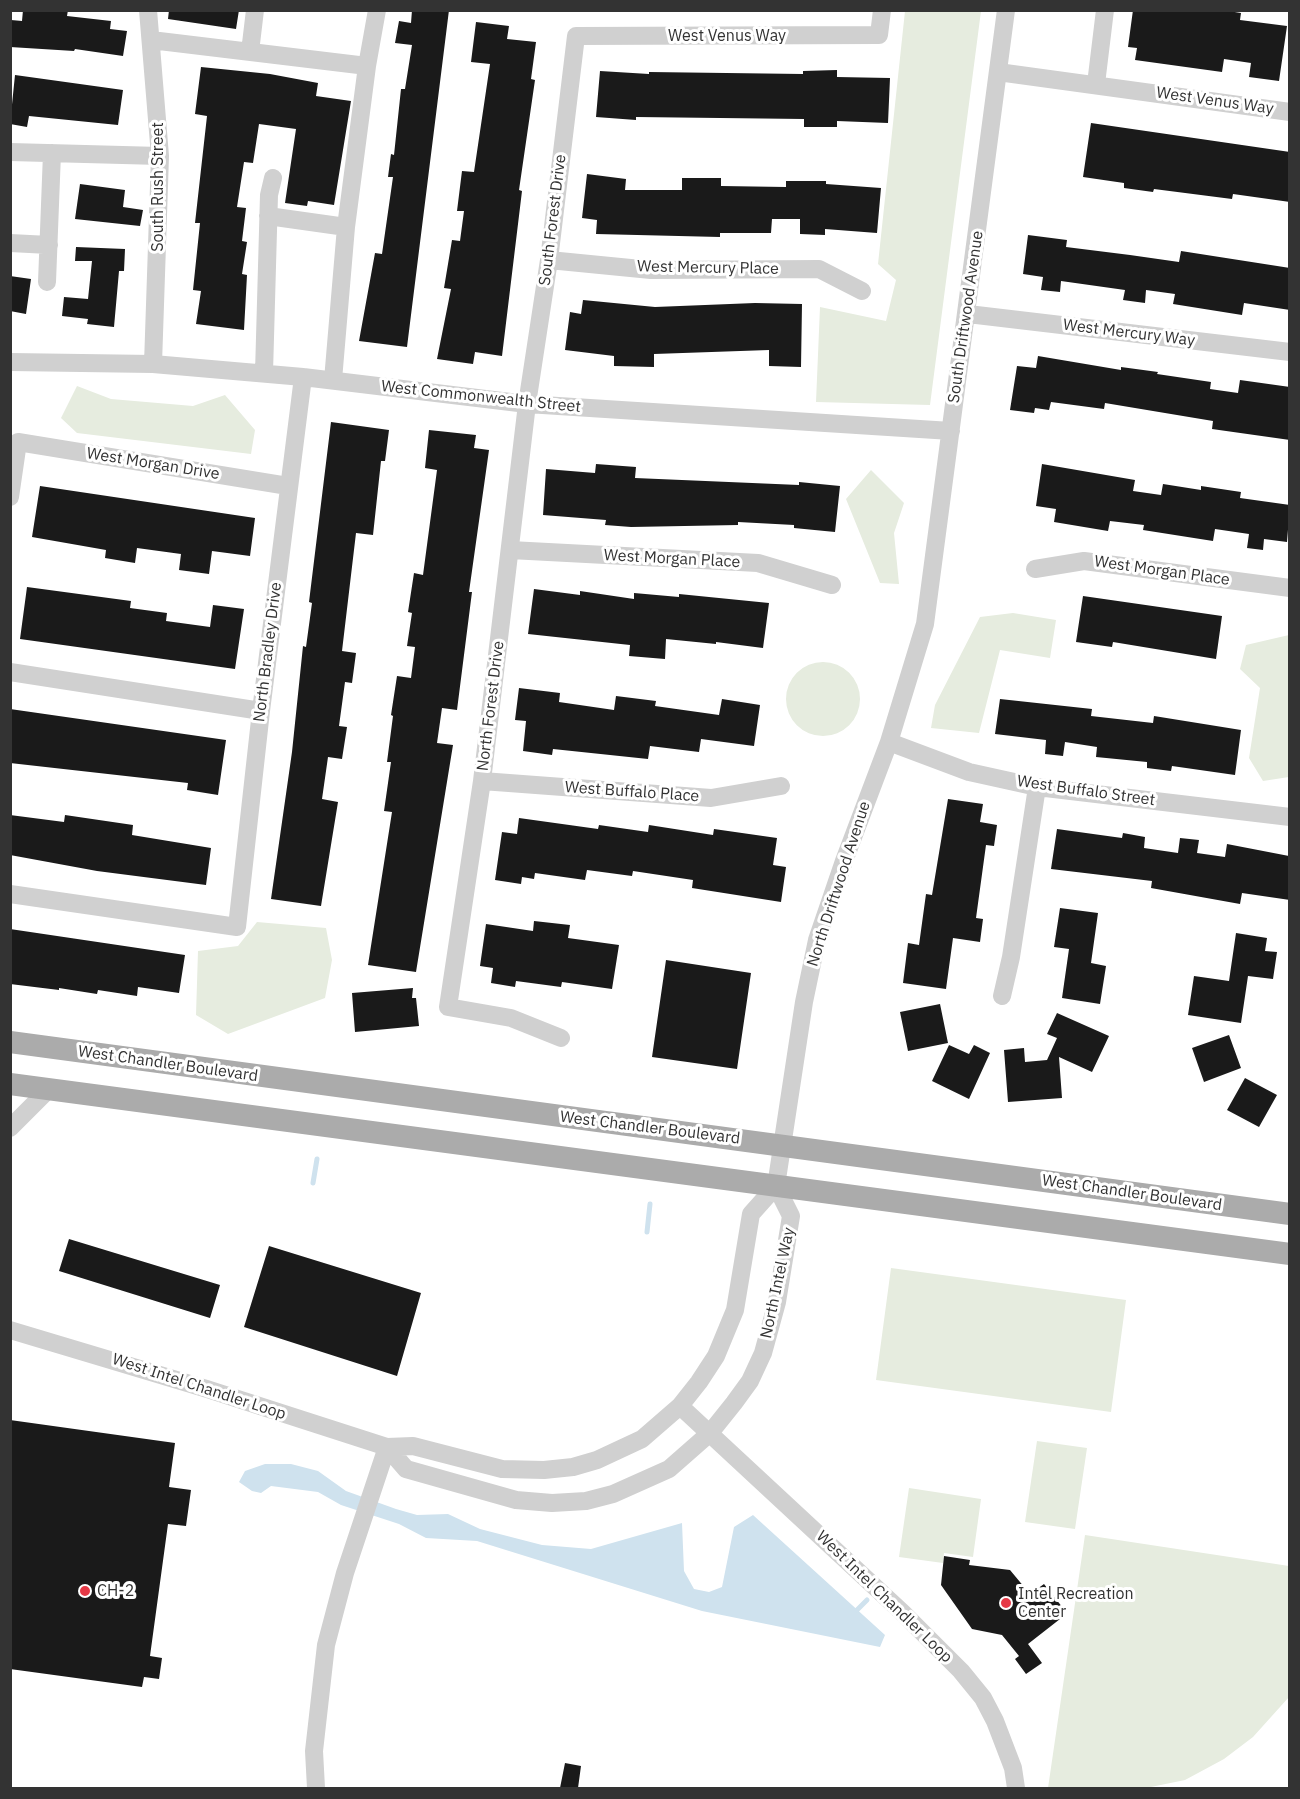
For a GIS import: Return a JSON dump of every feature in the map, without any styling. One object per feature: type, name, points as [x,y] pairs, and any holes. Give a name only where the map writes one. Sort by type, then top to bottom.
[{"type":"main road","name":"West Chandler Boulevard","points":[[10,1042],[1290,1214]]},
{"type":"main road","points":[[10,1084],[1290,1254]]},
{"type":"street","name":"South Rush Street","points":[[148,10],[160,156],[153,364]]},
{"type":"street","points":[[250,52],[255,10]]},
{"type":"street","points":[[333,380],[346,227],[367,66],[377,10]]},
{"type":"street","name":"West Venus Way","points":[[576,36],[879,35],[882,10]]},
{"type":"street","name":"South Driftwood Avenue","points":[[925,624],[968,314],[1006,10]]},
{"type":"street","points":[[1096,84],[1105,10]]},
{"type":"street","name":"South Forest Drive","points":[[527,404],[549,260],[576,36]]},
{"type":"street","points":[[151,40],[367,66]]},
{"type":"street","name":"West Venus Way","points":[[998,72],[1290,112]]},
{"type":"street","points":[[10,152],[160,156]]},
{"type":"street","points":[[47,282],[52,153]]},
{"type":"street","points":[[264,373],[268,216],[273,178]]},
{"type":"street","points":[[268,216],[346,227]]},
{"type":"street","points":[[10,243],[49,245]]},
{"type":"street","name":"West Mercury Place","points":[[549,260],[651,270],[819,269],[862,291]]},
{"type":"street","name":"West Mercury Way","points":[[968,314],[1290,352]]},
{"type":"street","name":"West Commonwealth Street","points":[[10,362],[153,364],[333,380],[527,404],[951,431]]},
{"type":"street","name":"North Bradley Drive","points":[[10,894],[237,927],[288,486],[303,377]]},
{"type":"street","name":"North Forest Drive","points":[[527,404],[482,781],[448,1007],[511,1018],[561,1038]]},
{"type":"street","name":"West Morgan Drive","points":[[10,497],[18,442],[288,486]]},
{"type":"street","name":"West Morgan Place","points":[[510,550],[758,563],[832,585]]},
{"type":"street","name":"West Morgan Place","points":[[1035,569],[1084,561],[1290,588]]},
{"type":"street","name":"North Driftwood Avenue","points":[[776,1186],[804,1002],[817,940],[843,861],[889,742],[925,624]]},
{"type":"street","points":[[10,672],[261,711]]},
{"type":"street","name":"West Buffalo Street","points":[[889,742],[969,772],[1037,787],[1290,817]]},
{"type":"street","name":"West Buffalo Place","points":[[482,781],[711,798],[781,786]]},
{"type":"street","points":[[1002,996],[1011,957],[1037,787]]},
{"type":"street","points":[[10,1128],[49,1089]]},
{"type":"street","points":[[680,1406],[716,1356],[726,1335],[735,1310],[751,1214],[776,1186]]},
{"type":"street","name":"North Intel Way","points":[[710,1433],[750,1381],[770,1330],[791,1216],[776,1186]]},
{"type":"street","name":"West Intel Chandler Loop","points":[[10,1330],[207,1389],[387,1448],[413,1446],[502,1469],[544,1470],[573,1467],[597,1460],[626,1448],[649,1433],[680,1406],[903,1613],[961,1671],[983,1698],[995,1721],[1013,1768],[1017,1788]]},
{"type":"street","name":"West Intel Chandler Loop","points":[[387,1448],[406,1469],[516,1500],[552,1503],[586,1501],[638,1485],[669,1469],[710,1433]]},
{"type":"street","points":[[316,1788],[314,1751],[327,1646],[345,1574],[387,1448]]},
{"type":"shaded area","points":[[905,11],[981,11],[930,405],[816,402],[820,307],[886,321],[896,280],[878,264]]},
{"type":"shaded area","points":[[77,386],[111,399],[193,406],[225,395],[255,430],[251,454],[77,433],[61,418]]},
{"type":"shaded area","points":[[871,470],[904,503],[894,533],[899,584],[880,583],[846,499]]},
{"type":"shaded area","points":[[1013,613],[1056,620],[1050,658],[1000,650],[979,733],[931,728],[935,705],[980,617]]},
{"type":"shaded area","points":[[1289,635],[1289,777],[1263,781],[1249,758],[1260,688],[1240,669],[1246,645]]},
{"type":"shaded area","points":[[823,662],[844,668],[854,678],[860,699],[854,720],[844,730],[823,736],[802,730],[792,720],[786,699],[792,678],[802,668]]},
{"type":"shaded area","points":[[257,922],[326,928],[332,960],[325,998],[228,1034],[196,1015],[198,951],[238,946]]},
{"type":"shaded area","points":[[891,1268],[1126,1300],[1111,1412],[876,1380]]},
{"type":"shaded area","points":[[1037,1441],[1087,1448],[1075,1529],[1025,1522]]},
{"type":"shaded area","points":[[909,1488],[981,1499],[973,1557],[944,1553],[943,1563],[899,1557]]},
{"type":"shaded area","points":[[1085,1535],[1289,1566],[1289,1697],[1253,1737],[1224,1759],[1185,1780],[1146,1788],[1048,1788]]},
{"type":"water","points":[[265,1464],[291,1464],[318,1471],[346,1491],[396,1509],[417,1515],[448,1514],[480,1529],[542,1545],[591,1549],[682,1523],[684,1571],[694,1589],[709,1592],[722,1587],[734,1527],[753,1515],[885,1635],[880,1647],[702,1611],[477,1541],[426,1538],[399,1524],[341,1505],[318,1492],[271,1486],[261,1493],[252,1491],[239,1482],[245,1471]]},
{"type":"building","points":[[23,10],[68,10],[67,16],[111,21],[110,29],[127,31],[123,56],[75,49],[74,51],[10,47],[11,20],[22,21]]},
{"type":"building","points":[[169,10],[239,10],[236,29],[168,19]]},
{"type":"building","points":[[412,10],[449,10],[407,347],[359,341],[375,253],[382,254],[393,177],[388,177],[391,154],[394,155],[401,89],[405,89],[412,45],[395,43],[399,21],[411,23]]},
{"type":"building","points":[[1133,10],[1222,10],[1241,13],[1240,20],[1287,26],[1279,81],[1249,77],[1251,63],[1224,59],[1222,72],[1135,60],[1137,48],[1128,47]]},
{"type":"building","points":[[476,22],[509,26],[507,39],[536,42],[531,79],[535,80],[519,190],[522,191],[502,356],[475,352],[473,364],[437,359],[451,289],[444,288],[452,240],[460,241],[464,211],[457,211],[462,171],[474,172],[490,64],[471,62]]},
{"type":"building","points":[[201,67],[270,74],[318,83],[316,96],[351,101],[334,205],[308,201],[307,206],[285,203],[296,129],[259,124],[253,163],[244,162],[237,207],[246,208],[242,241],[247,242],[242,274],[247,275],[244,330],[196,324],[201,291],[193,290],[200,223],[195,223],[207,116],[195,114]]},
{"type":"building","points":[[837,70],[837,77],[890,78],[888,123],[837,121],[837,127],[804,127],[804,119],[636,117],[636,120],[596,117],[600,71],[649,74],[649,72],[803,74],[803,71]]},
{"type":"building","points":[[15,75],[123,90],[118,125],[29,116],[27,127],[10,124]]},
{"type":"building","points":[[1091,123],[1290,152],[1290,202],[1233,194],[1232,199],[1154,189],[1153,192],[1124,188],[1124,183],[1083,177]]},
{"type":"building","points":[[587,174],[626,179],[625,190],[682,190],[682,178],[721,178],[721,186],[786,187],[786,181],[826,181],[826,184],[881,188],[877,233],[825,229],[825,235],[800,234],[800,219],[772,219],[771,233],[720,233],[720,237],[596,234],[597,220],[582,218]]},
{"type":"building","points":[[80,184],[125,190],[123,207],[143,210],[140,226],[75,219]]},
{"type":"building","points":[[1028,235],[1067,240],[1066,247],[1179,262],[1181,251],[1290,268],[1290,310],[1244,303],[1242,315],[1173,304],[1175,294],[1146,290],[1145,303],[1123,300],[1125,290],[1061,281],[1060,292],[1041,290],[1043,277],[1023,274]]},
{"type":"building","points":[[76,247],[125,249],[124,271],[119,271],[114,327],[87,324],[88,319],[62,316],[64,297],[88,299],[92,261],[75,261]]},
{"type":"building","points":[[10,276],[31,279],[26,314],[10,311]]},
{"type":"building","points":[[583,300],[655,307],[755,303],[802,304],[801,367],[769,366],[769,350],[654,354],[654,367],[614,366],[614,356],[565,350],[570,312],[581,314]]},
{"type":"building","points":[[1038,356],[1121,370],[1121,367],[1158,372],[1157,374],[1211,382],[1210,389],[1238,393],[1240,380],[1290,387],[1290,440],[1212,429],[1213,421],[1105,403],[1104,409],[1051,402],[1049,410],[1035,408],[1034,413],[1010,410],[1017,366],[1036,368]]},
{"type":"building","points":[[331,422],[389,430],[385,461],[381,461],[373,535],[356,533],[342,651],[356,653],[352,683],[345,682],[339,726],[347,727],[342,759],[328,757],[322,799],[338,802],[321,906],[271,899],[292,752],[303,646],[306,647],[312,603],[309,602]]},
{"type":"building","points":[[429,430],[476,435],[474,448],[489,450],[469,592],[472,592],[457,710],[442,708],[437,743],[453,745],[416,972],[368,965],[392,812],[384,811],[391,762],[387,762],[393,716],[391,715],[397,676],[411,678],[415,647],[407,646],[412,613],[408,612],[414,573],[423,575],[437,470],[425,468]]},
{"type":"building","points":[[596,464],[636,467],[635,478],[799,485],[799,482],[840,486],[835,532],[794,528],[794,525],[738,522],[738,525],[631,527],[605,525],[606,520],[543,515],[546,469],[595,473]]},
{"type":"building","points":[[1042,464],[1135,480],[1133,491],[1161,495],[1163,484],[1201,490],[1201,486],[1241,492],[1240,498],[1290,505],[1287,542],[1264,539],[1263,550],[1247,548],[1249,534],[1215,529],[1213,541],[1143,530],[1144,525],[1110,521],[1108,531],[1054,522],[1056,509],[1036,506]]},
{"type":"building","points":[[40,486],[255,518],[250,556],[212,551],[209,574],[179,570],[181,554],[137,548],[135,563],[105,558],[106,550],[32,537]]},
{"type":"building","points":[[27,587],[131,601],[130,608],[167,613],[166,621],[210,627],[213,605],[244,609],[235,669],[20,639]]},
{"type":"building","points":[[534,589],[580,595],[580,591],[634,599],[634,593],[679,597],[679,594],[769,603],[763,648],[666,639],[665,659],[629,656],[630,645],[528,634]]},
{"type":"building","points":[[1083,596],[1222,616],[1216,659],[1113,642],[1112,647],[1076,642]]},
{"type":"building","points":[[519,688],[560,693],[559,702],[614,710],[616,696],[656,701],[655,706],[719,715],[722,699],[760,705],[754,746],[701,739],[699,752],[650,746],[648,759],[553,749],[552,755],[523,751],[526,721],[515,720]]},
{"type":"building","points":[[1000,699],[1092,709],[1091,716],[1153,723],[1154,716],[1241,730],[1235,775],[1172,766],[1171,771],[1147,768],[1147,762],[1096,757],[1097,747],[1065,742],[1063,756],[1045,754],[1046,740],[995,734]]},
{"type":"building","points":[[10,709],[226,740],[218,795],[187,790],[188,783],[10,763]]},
{"type":"building","points":[[948,799],[983,804],[980,822],[997,825],[994,846],[986,845],[976,918],[983,919],[980,942],[953,938],[946,989],[903,983],[908,943],[919,945],[926,894],[932,895]]},
{"type":"building","points":[[10,815],[64,822],[65,815],[133,825],[132,835],[211,848],[206,885],[97,871],[10,855]]},
{"type":"building","points":[[519,818],[598,829],[599,825],[648,832],[649,825],[713,835],[714,829],[777,838],[773,865],[786,867],[781,902],[692,888],[693,880],[633,871],[632,876],[587,870],[585,880],[535,873],[534,879],[522,877],[521,884],[495,880],[502,832],[517,834]]},
{"type":"building","points":[[1057,829],[1122,838],[1123,833],[1145,837],[1144,848],[1178,853],[1180,838],[1199,840],[1197,853],[1225,857],[1227,844],[1289,856],[1290,900],[1242,893],[1240,904],[1151,888],[1152,881],[1051,869]]},
{"type":"building","points":[[1060,908],[1098,913],[1091,963],[1106,966],[1100,1004],[1062,998],[1069,949],[1054,947]]},
{"type":"building","points":[[534,921],[570,925],[568,938],[619,945],[612,989],[562,982],[561,987],[516,981],[515,987],[491,983],[493,968],[480,966],[486,924],[533,931]]},
{"type":"building","points":[[10,929],[185,955],[179,993],[138,987],[137,996],[98,990],[97,994],[10,984]]},
{"type":"building","points":[[1236,933],[1267,938],[1265,951],[1277,952],[1273,979],[1248,976],[1241,1023],[1188,1015],[1194,976],[1229,981]]},
{"type":"building","points":[[666,960],[751,973],[737,1069],[652,1057]]},
{"type":"building","points":[[413,988],[412,998],[416,998],[419,1026],[355,1032],[352,993]]},
{"type":"building","points":[[940,1004],[948,1043],[908,1051],[900,1012]]},
{"type":"building","points":[[1057,1013],[1109,1036],[1092,1072],[1059,1057],[1062,1098],[1008,1102],[1004,1050],[1024,1048],[1025,1062],[1047,1060],[1057,1038],[1047,1034]]},
{"type":"building","points":[[1229,1035],[1241,1068],[1204,1082],[1192,1048]]},
{"type":"building","points":[[949,1045],[969,1054],[974,1045],[990,1053],[969,1099],[932,1081]]},
{"type":"building","points":[[1245,1078],[1277,1095],[1259,1127],[1227,1110]]},
{"type":"building","points":[[69,1239],[220,1285],[210,1318],[59,1271]]},
{"type":"building","points":[[269,1246],[421,1293],[397,1376],[244,1327]]},
{"type":"building","name":"CH-2","points":[[10,1420],[175,1443],[169,1487],[191,1490],[186,1526],[168,1524],[150,1656],[162,1658],[159,1679],[144,1677],[142,1687],[10,1669]]},
{"type":"building","name":"Intel Recreation Center","points":[[944,1556],[970,1560],[969,1565],[1010,1570],[1030,1594],[1044,1584],[1063,1608],[1055,1614],[1060,1619],[1028,1644],[1042,1663],[1026,1674],[1015,1659],[1019,1656],[1002,1635],[972,1629],[941,1585]]},
{"type":"building","points":[[565,1763],[581,1766],[578,1788],[560,1788]]},
{"type":"waterway","points":[[313,1183],[317,1159]]},
{"type":"waterway","points":[[647,1232],[650,1204]]},
{"type":"waterway","points":[[857,1610],[867,1600]]},
{"type":"place","name":"CH-2","points":[[85,1591]]},
{"type":"place","name":"Intel Recreation Center","points":[[1006,1603]]}]
